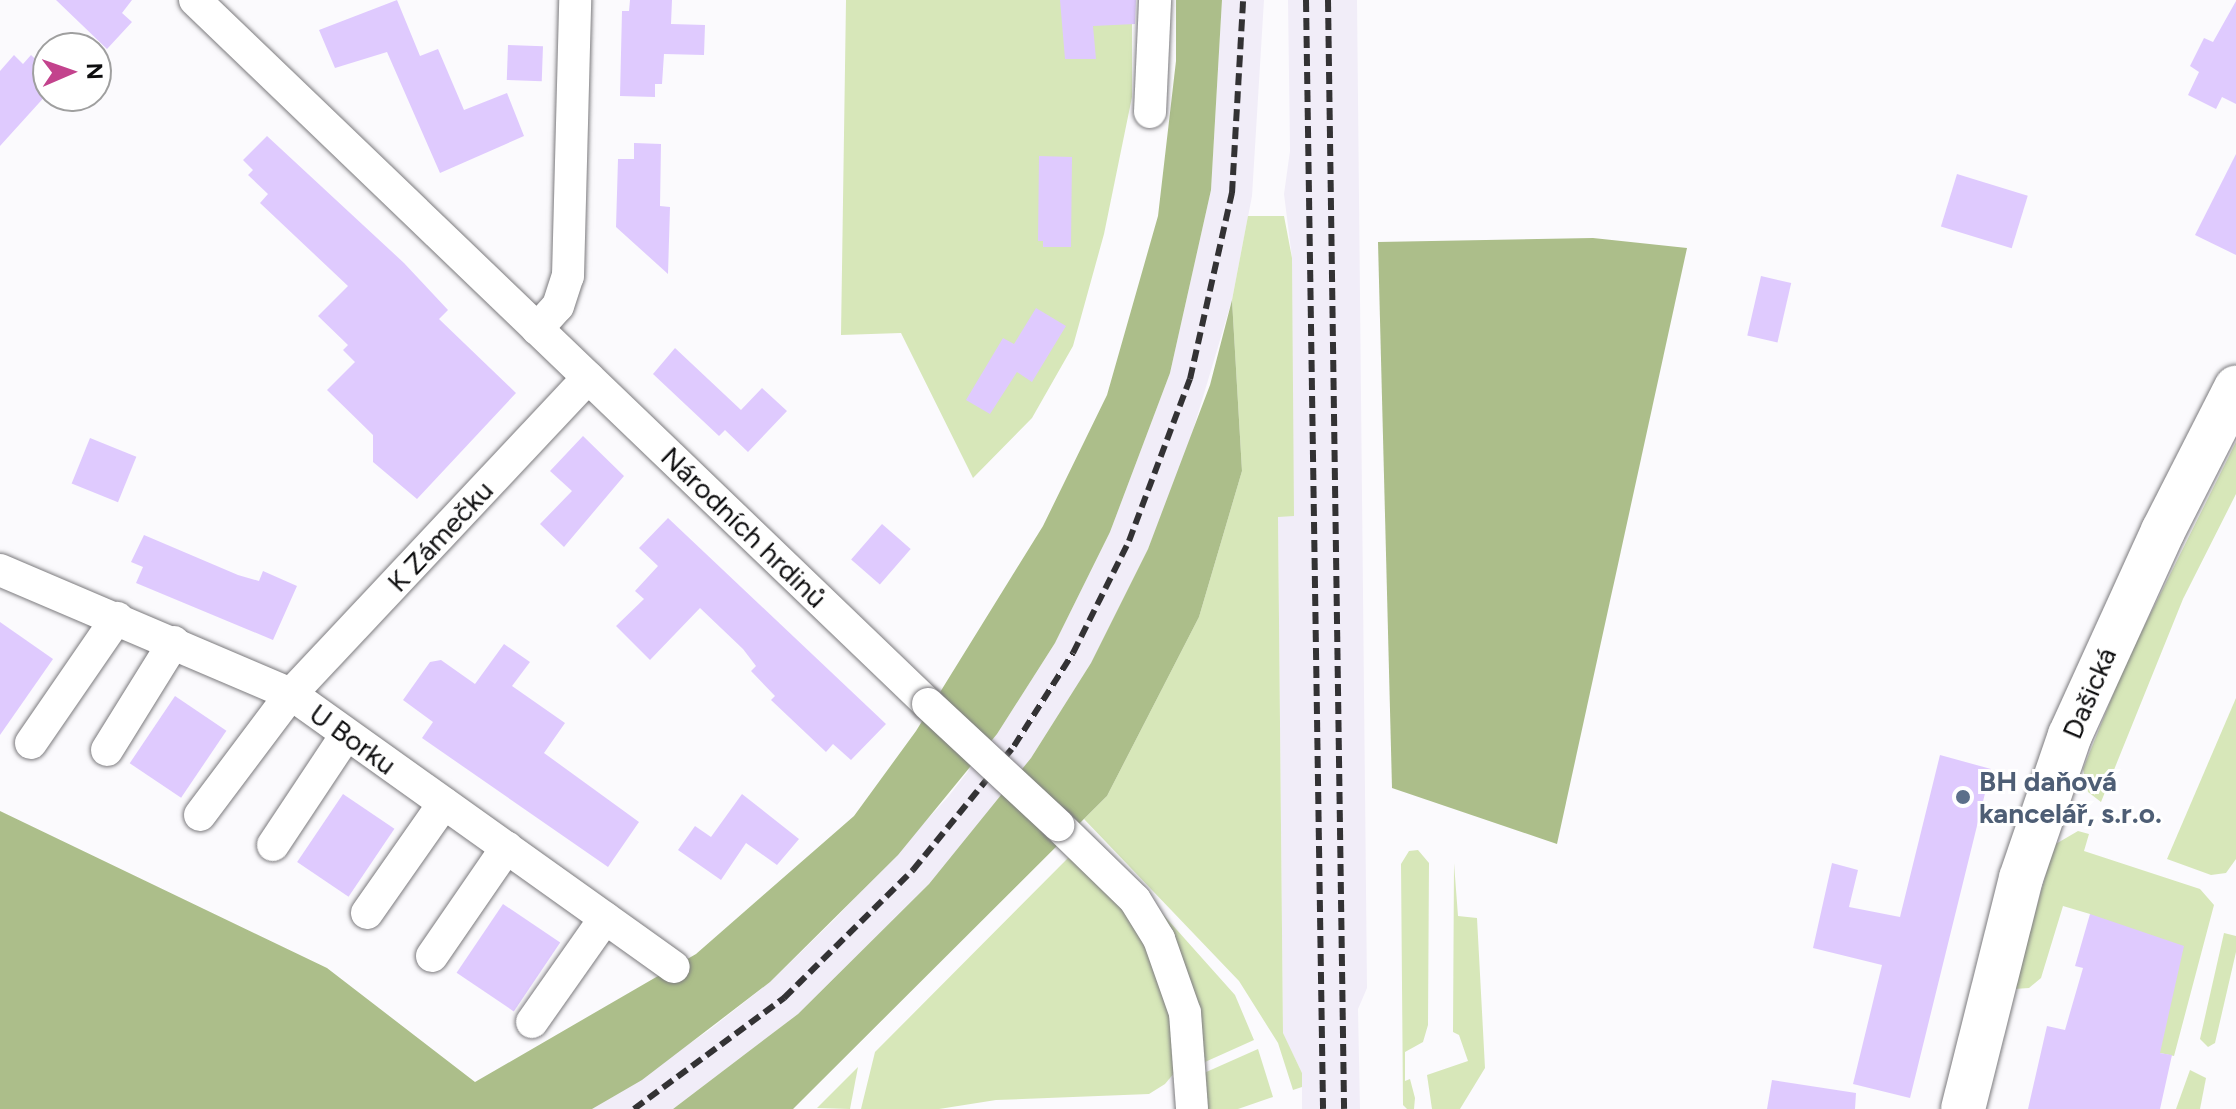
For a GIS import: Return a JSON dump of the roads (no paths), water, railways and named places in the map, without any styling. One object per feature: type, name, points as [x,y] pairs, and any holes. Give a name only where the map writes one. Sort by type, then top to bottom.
[{"type":"main road","name":"Dašická","points":[[1963,1109],[2021,878],[2070,735],[2163,531],[2236,388]]},
{"type":"street","name":"Národních hrdinů","points":[[195,0],[1135,900],[1159,939],[1185,1013],[1192,1109]]},
{"type":"street","points":[[537,329],[558,306],[568,276],[575,0]]},
{"type":"street","points":[[1150,112],[1155,0]]},
{"type":"street","name":"K Zámečku","points":[[200,815],[291,694],[588,378]]},
{"type":"street","name":"U Borku","points":[[0,570],[291,694],[674,967]]},
{"type":"street","points":[[31,743],[117,618]]},
{"type":"street","points":[[107,750],[174,642]]},
{"type":"street","points":[[273,845],[346,735]]},
{"type":"street","points":[[367,913],[444,803]]},
{"type":"street","points":[[432,956],[507,847]]},
{"type":"street","points":[[532,1022],[605,918]]},
{"type":"railway","points":[[634,1109],[784,998],[913,870],[1014,746],[1073,653],[1129,541],[1190,379],[1232,193],[1243,0]]},
{"type":"railway","points":[[1306,0],[1323,1109]]},
{"type":"railway","points":[[1328,0],[1344,1109]]},
{"type":"place","name":"BH daňová kancelář, s.r.o.","points":[[1963,797]]}]
